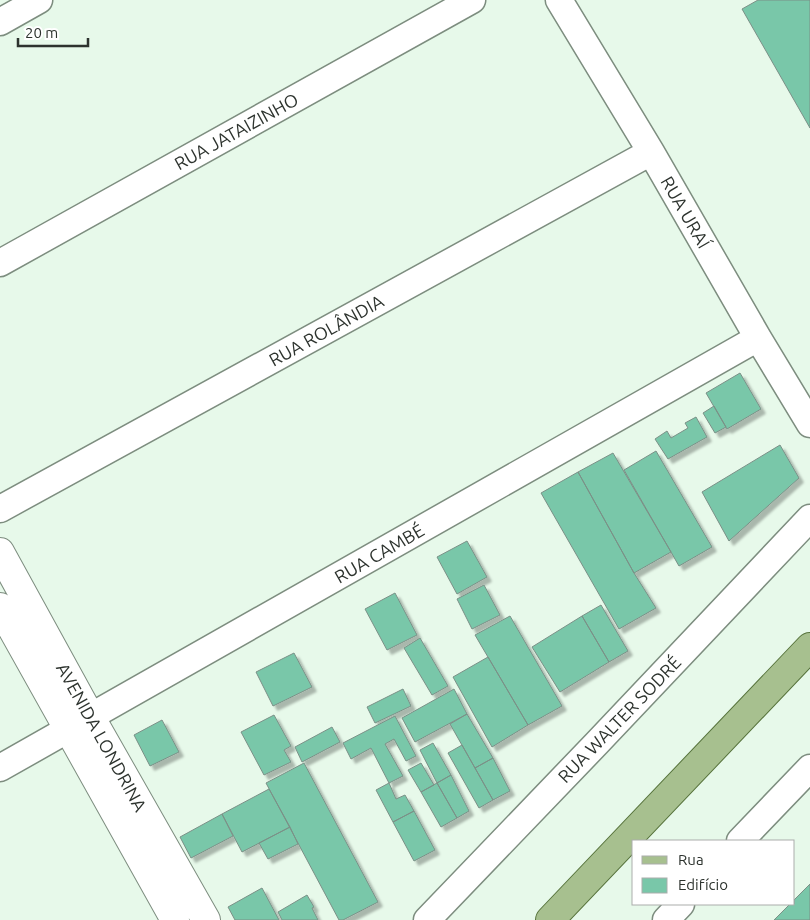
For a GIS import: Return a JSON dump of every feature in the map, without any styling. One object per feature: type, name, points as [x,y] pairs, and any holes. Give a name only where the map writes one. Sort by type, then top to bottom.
[{"type":"main road","points":[[550,920],[810,647]]},
{"type":"street","points":[[0,22],[39,0]]},
{"type":"street","name":"RUA JATAIZINHO","points":[[0,263],[472,0]]},
{"type":"street","name":"RUA URAÍ","points":[[560,0],[810,424]]},
{"type":"street","name":"RUA ROLÂNDIA","points":[[0,509],[651,152]]},
{"type":"street","name":"RUA CAMBÉ","points":[[0,768],[758,338]]},
{"type":"street","name":"RUA WALTER SODRÉ","points":[[427,920],[810,518]]},
{"type":"street","name":"AVENIDA LONDRINA","points":[[0,552],[171,918]]},
{"type":"street","name":"AVENIDA LONDRINA","points":[[0,607],[79,723],[201,911]]},
{"type":"street","points":[[741,840],[810,768]]},
{"type":"street","points":[[666,920],[680,905]]},
{"type":"street","points":[[171,918],[201,911]]},
{"type":"building","points":[[758,0],[810,0],[810,128],[742,9]]},
{"type":"building","points":[[740,373],[761,409],[727,429],[706,393]]},
{"type":"building","points":[[714,406],[726,427],[715,433],[703,413]]},
{"type":"building","points":[[696,417],[707,437],[668,459],[655,439],[667,431],[671,438],[688,428],[685,423]]},
{"type":"building","points":[[780,445],[799,478],[729,541],[702,492]]},
{"type":"building","points":[[656,451],[712,547],[679,566],[624,470]]},
{"type":"building","points":[[613,453],[671,552],[634,573],[578,472]]},
{"type":"building","points":[[578,472],[634,573],[656,608],[619,629],[541,493]]},
{"type":"building","points":[[467,541],[487,577],[457,594],[437,557]]},
{"type":"building","points":[[484,585],[500,615],[472,629],[457,599]]},
{"type":"building","points":[[395,593],[417,635],[387,650],[365,609]]},
{"type":"building","points":[[601,605],[628,651],[609,662],[582,616]]},
{"type":"building","points":[[510,616],[562,706],[528,725],[475,635]]},
{"type":"building","points":[[582,616],[609,662],[560,692],[532,647]]},
{"type":"building","points":[[420,638],[448,686],[432,695],[404,648]]},
{"type":"building","points":[[294,653],[312,687],[273,706],[256,672]]},
{"type":"building","points":[[488,657],[528,725],[492,747],[453,677]]},
{"type":"building","points":[[403,689],[411,706],[375,723],[367,707]]},
{"type":"building","points":[[454,689],[467,714],[415,742],[402,718]]},
{"type":"building","points":[[467,714],[493,758],[475,768],[450,724]]},
{"type":"building","points":[[274,715],[291,746],[284,750],[291,762],[264,775],[241,732]]},
{"type":"building","points":[[395,716],[416,756],[406,761],[394,739],[385,744],[403,776],[389,783],[371,748],[351,759],[343,743]]},
{"type":"building","points":[[162,720],[179,752],[150,766],[134,735]]},
{"type":"building","points":[[332,727],[340,742],[302,762],[295,747]]},
{"type":"building","points":[[433,743],[451,775],[437,783],[420,750]]},
{"type":"building","points":[[462,745],[493,800],[479,808],[448,753]]},
{"type":"building","points":[[493,758],[510,791],[493,800],[475,768]]},
{"type":"building","points":[[304,763],[378,902],[343,920],[339,920],[266,783]]},
{"type":"building","points":[[421,763],[434,785],[421,792],[408,770]]},
{"type":"building","points":[[451,775],[469,811],[457,818],[437,783]]},
{"type":"building","points":[[389,783],[396,799],[405,795],[414,811],[393,822],[376,790]]},
{"type":"building","points":[[437,783],[457,818],[441,827],[421,792]]},
{"type":"building","points":[[269,789],[290,827],[242,852],[222,814]]},
{"type":"building","points":[[414,811],[435,850],[414,861],[393,822]]},
{"type":"building","points":[[222,814],[233,836],[191,858],[180,837]]},
{"type":"building","points":[[290,827],[298,844],[268,859],[259,843]]},
{"type":"building","points":[[810,884],[810,920],[774,920],[789,905],[795,905],[795,899]]},
{"type":"building","points":[[262,888],[279,920],[235,920],[228,907]]},
{"type":"building","points":[[307,895],[314,907],[312,908],[318,920],[282,920],[278,912]]}]
